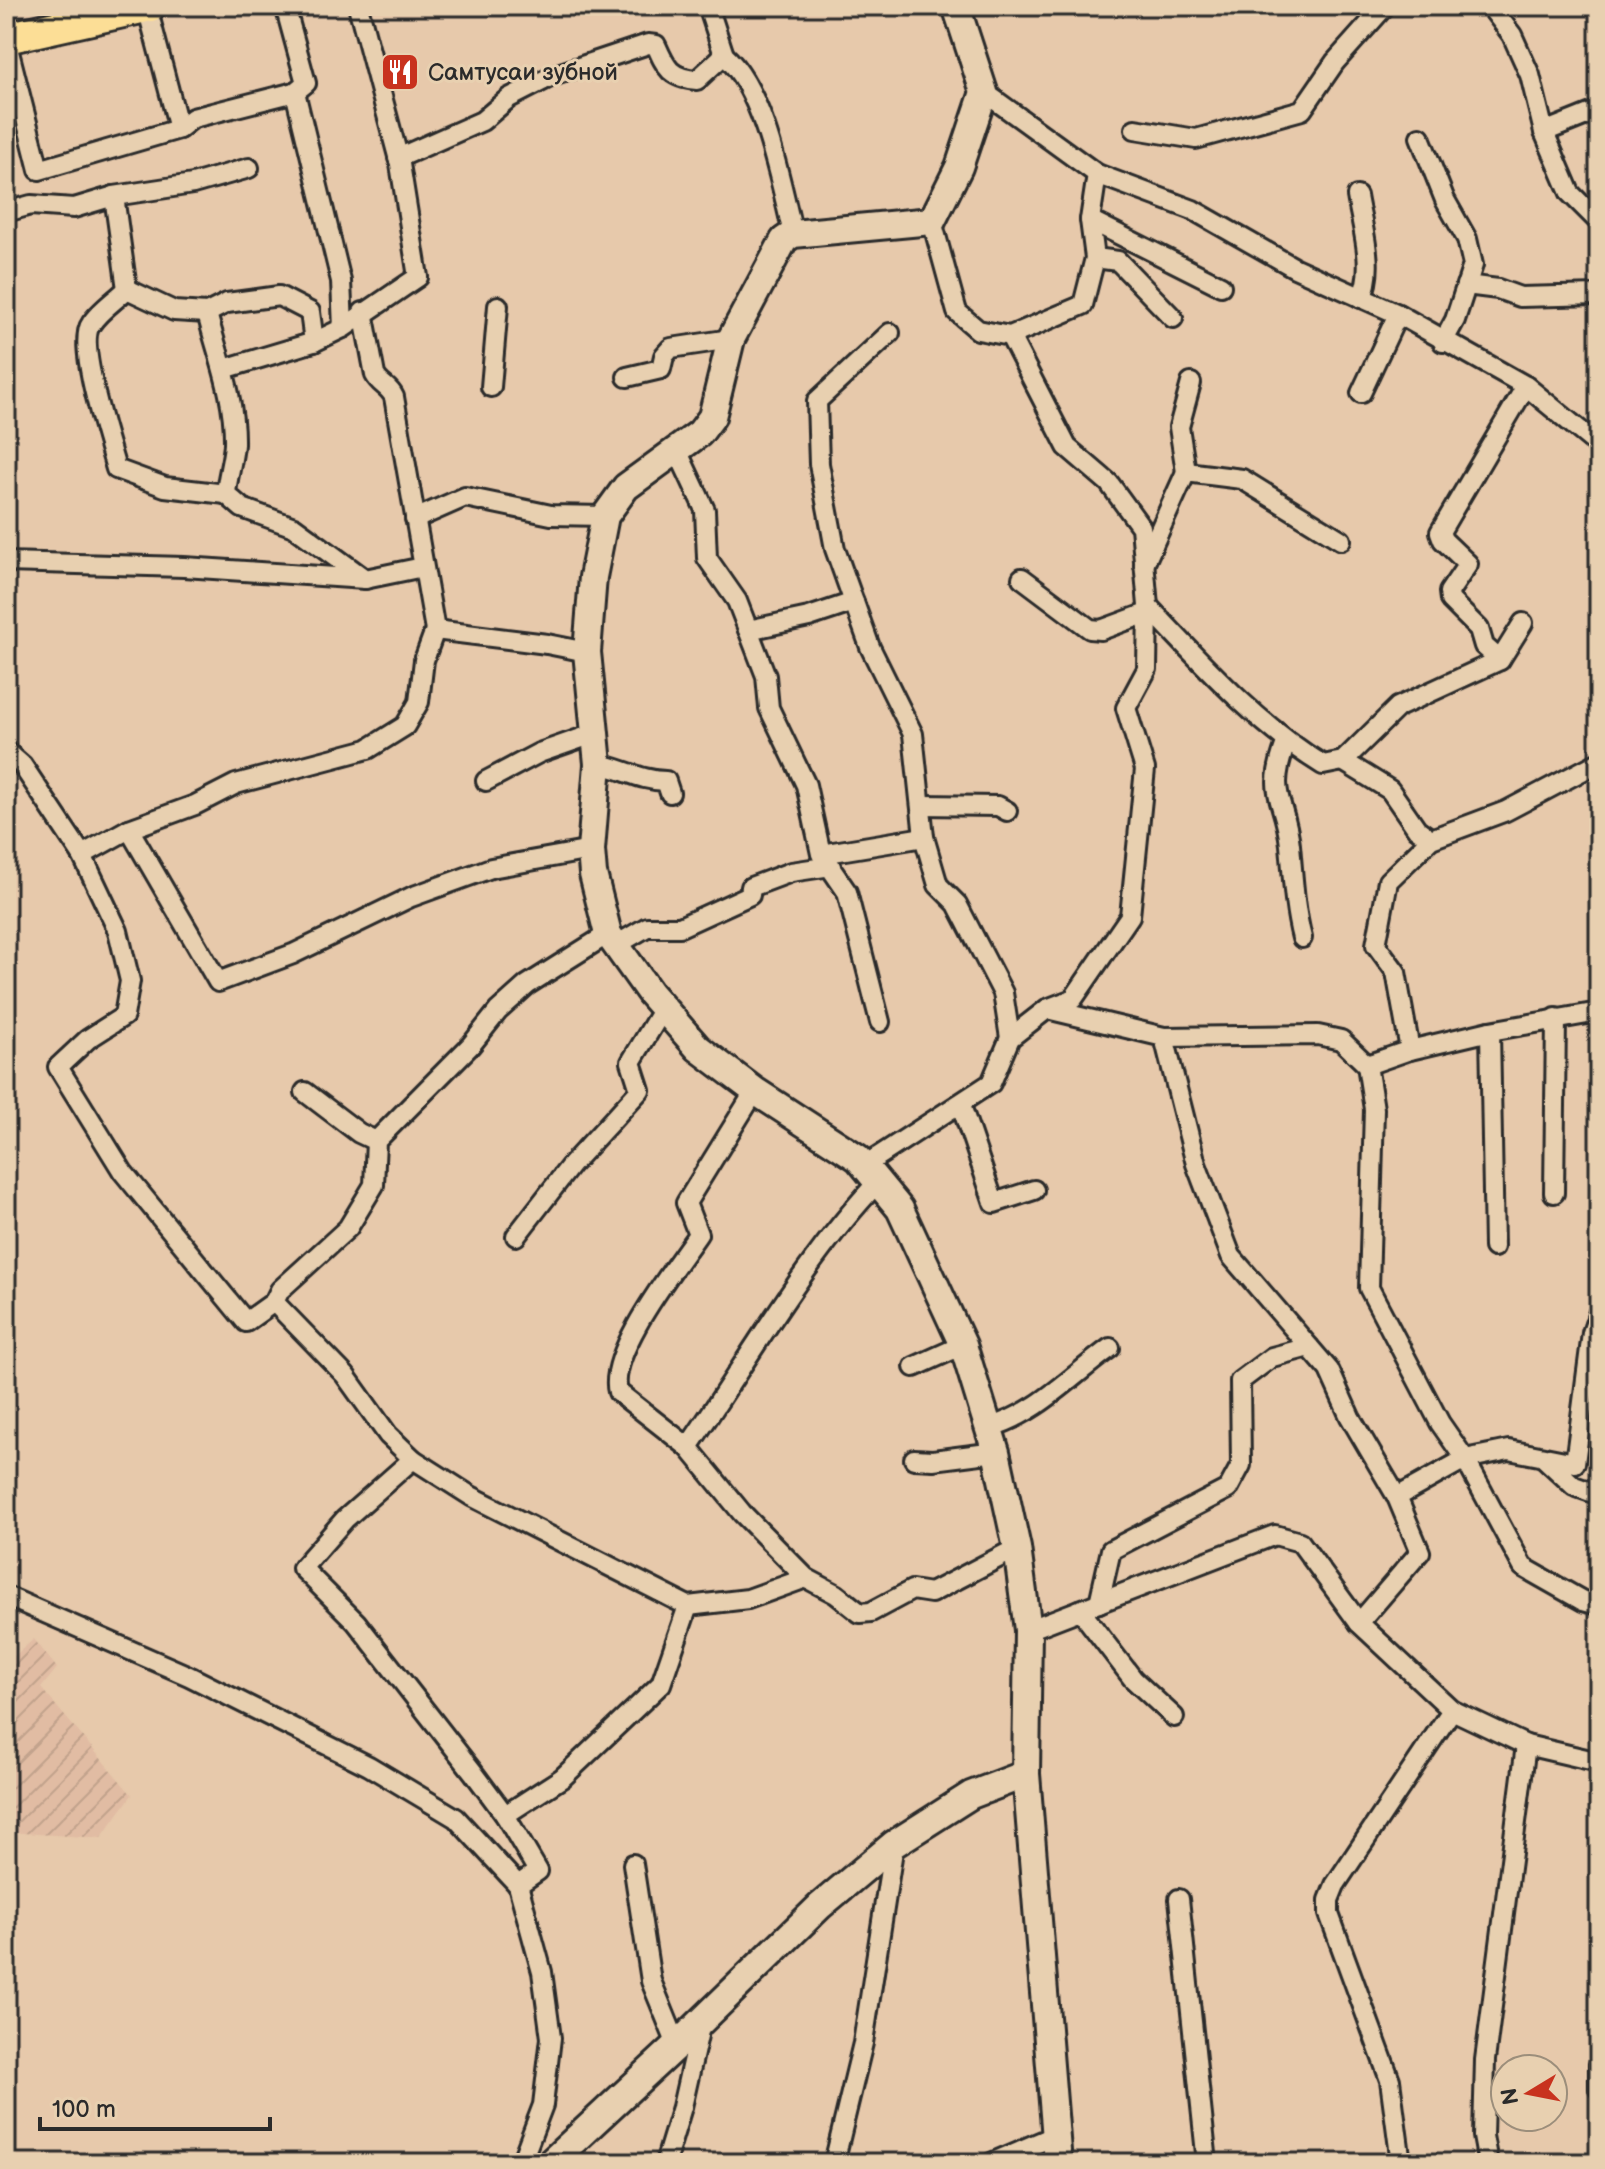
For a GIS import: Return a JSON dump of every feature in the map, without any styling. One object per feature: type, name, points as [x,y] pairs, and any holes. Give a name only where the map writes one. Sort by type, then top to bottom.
[{"type":"main road","points":[[6,39],[149,6]]},
{"type":"main road","points":[[956,6],[984,92],[959,167],[932,221],[793,234],[784,240],[731,339],[712,417],[700,433],[626,487],[605,516],[593,577],[587,652],[598,764],[591,850],[597,895],[613,939],[650,993],[698,1048],[871,1174],[910,1227],[963,1345],[993,1439],[1017,1548],[1028,1630],[1026,1774],[1058,2163]]},
{"type":"main road","points":[[550,2163],[820,1906],[894,1844],[971,1795],[1026,1774]]},
{"type":"street","points":[[149,6],[179,129]]},
{"type":"street","points":[[6,39],[39,170],[179,129],[193,118],[295,92],[306,83],[285,6]]},
{"type":"street","points":[[224,369],[314,342],[343,328],[418,277],[398,158],[358,6]]},
{"type":"street","points":[[708,6],[724,55],[732,61],[771,146],[793,234]]},
{"type":"street","points":[[1135,129],[1196,139],[1302,110],[1335,62],[1385,6]]},
{"type":"street","points":[[1490,6],[1512,35],[1530,75],[1544,132],[1570,193],[1599,222]]},
{"type":"street","points":[[398,158],[482,121],[509,98],[594,60],[648,44],[656,45],[668,71],[679,79],[697,80],[724,55]]},
{"type":"street","points":[[295,92],[341,281],[343,328]]},
{"type":"street","points":[[984,92],[1097,174],[1193,210],[1295,268],[1398,314],[1526,386],[1599,446]]},
{"type":"street","points":[[1544,132],[1599,110]]},
{"type":"street","points":[[1420,137],[1445,200],[1467,239],[1473,265],[1455,320],[1443,342]]},
{"type":"street","points":[[6,212],[31,205],[74,208],[114,196],[193,184],[249,168]]},
{"type":"street","points":[[932,221],[957,312],[978,330],[1010,336],[1083,305],[1095,258],[1090,220],[1097,174]]},
{"type":"street","points":[[114,196],[127,289]]},
{"type":"street","points":[[1357,196],[1366,249],[1366,286],[1361,298]]},
{"type":"street","points":[[1090,220],[1221,286]]},
{"type":"street","points":[[1095,258],[1118,261],[1173,318]]},
{"type":"street","points":[[1466,285],[1498,289],[1520,297],[1599,295]]},
{"type":"street","points":[[127,289],[174,311],[207,313],[227,303],[279,296],[310,312],[314,342]]},
{"type":"street","points":[[127,289],[91,322],[87,333],[92,381],[116,469],[165,487],[226,494],[242,508],[294,527],[365,579]]},
{"type":"street","points":[[491,387],[498,306]]},
{"type":"street","points":[[82,855],[129,829],[195,805],[236,784],[368,749],[405,726],[419,702],[424,660],[435,630],[394,397],[389,387],[379,382],[375,375],[363,312]]},
{"type":"street","points":[[207,313],[224,369],[234,446],[226,494]]},
{"type":"street","points":[[1361,393],[1398,314]]},
{"type":"street","points":[[890,333],[817,401],[819,464],[835,549],[870,647],[913,734],[924,837],[938,885],[957,904],[1003,993],[1010,1038]]},
{"type":"street","points":[[688,1447],[784,1304],[859,1202],[871,1174],[991,1083],[1010,1038],[1047,1009],[1073,999],[1130,916],[1145,769],[1126,708],[1147,669],[1148,610],[1142,568],[1141,527],[1109,483],[1067,447],[1010,336]]},
{"type":"street","points":[[627,377],[661,369],[664,356],[671,348],[731,339]]},
{"type":"street","points":[[1142,568],[1186,472],[1179,427],[1191,383]]},
{"type":"street","points":[[1500,660],[1484,646],[1479,629],[1450,600],[1449,592],[1468,564],[1443,540],[1440,532],[1526,386]]},
{"type":"street","points":[[677,450],[705,510],[707,558],[737,601],[766,676],[769,708],[806,785],[820,863],[847,892],[880,1022]]},
{"type":"street","points":[[1186,472],[1242,479],[1341,540]]},
{"type":"street","points":[[415,519],[465,497],[551,515],[605,516]]},
{"type":"street","points":[[6,562],[184,567],[365,579],[423,567]]},
{"type":"street","points":[[1022,578],[1090,629],[1101,630],[1148,610]]},
{"type":"street","points":[[748,630],[809,617],[854,602]]},
{"type":"street","points":[[1148,610],[1286,743],[1323,765],[1343,761],[1398,707],[1500,660],[1523,623]]},
{"type":"street","points":[[435,630],[587,652]]},
{"type":"street","points":[[486,781],[539,753],[596,733]]},
{"type":"street","points":[[1286,743],[1276,769],[1275,785],[1290,844],[1290,869],[1302,938]]},
{"type":"street","points":[[6,751],[22,765],[82,855],[118,931],[130,981],[124,1016],[88,1039],[58,1067],[123,1172],[246,1322],[274,1302],[280,1290],[348,1228],[374,1185],[376,1141],[471,1045],[498,1011],[527,985],[613,939],[647,927],[680,927],[750,895],[751,887],[820,863],[924,837]]},
{"type":"street","points":[[1343,761],[1390,790],[1417,829],[1431,839]]},
{"type":"street","points":[[1410,1050],[1396,972],[1376,945],[1388,881],[1431,839],[1506,811],[1599,762]]},
{"type":"street","points":[[598,764],[617,767],[652,781],[666,781],[670,793]]},
{"type":"street","points":[[922,805],[998,806],[1007,811]]},
{"type":"street","points":[[129,829],[218,982],[293,954],[411,897],[491,868],[591,850]]},
{"type":"street","points":[[516,1236],[571,1165],[640,1090],[631,1062],[664,1007]]},
{"type":"street","points":[[1047,1009],[1164,1037],[1318,1035],[1341,1040],[1367,1065],[1374,1109],[1369,1288],[1440,1423],[1465,1459],[1523,1567],[1583,1601],[1599,1605]]},
{"type":"street","points":[[1367,1065],[1410,1050],[1490,1031],[1599,1012]]},
{"type":"street","points":[[1554,1193],[1556,1018]]},
{"type":"street","points":[[1490,1031],[1494,1247]]},
{"type":"street","points":[[1164,1037],[1196,1164],[1231,1256],[1329,1370],[1350,1417],[1397,1497],[1420,1552],[1359,1623]]},
{"type":"street","points":[[755,1091],[686,1203],[698,1234],[635,1330],[614,1378],[618,1392],[688,1447],[742,1513],[806,1578],[836,1594],[860,1613],[871,1612],[912,1590],[931,1593],[1017,1548]]},
{"type":"street","points":[[305,1092],[359,1133],[376,1141]]},
{"type":"street","points":[[961,1105],[994,1203],[1034,1190]]},
{"type":"street","points":[[274,1302],[345,1375],[388,1435],[413,1459],[471,1496],[688,1606],[748,1599],[806,1578]]},
{"type":"street","points":[[1397,1497],[1465,1459],[1509,1450],[1575,1463],[1592,1333],[1599,1312]]},
{"type":"street","points":[[914,1367],[963,1345]]},
{"type":"street","points":[[1099,1603],[1111,1550],[1228,1489],[1241,1465],[1240,1381],[1272,1357],[1309,1347]]},
{"type":"street","points":[[914,1459],[933,1460],[993,1439],[1011,1421],[1040,1404],[1071,1375],[1110,1348]]},
{"type":"street","points":[[1542,1456],[1574,1486],[1599,1495]]},
{"type":"street","points":[[413,1459],[345,1519],[302,1568],[356,1622],[505,1815],[538,1871],[518,1885]]},
{"type":"street","points":[[1028,1630],[1275,1535],[1300,1542],[1359,1623],[1452,1710],[1526,1745],[1599,1762]]},
{"type":"street","points":[[6,1596],[189,1676],[369,1766],[456,1818],[518,1885],[542,1972],[551,2038],[543,2105],[521,2163]]},
{"type":"street","points":[[505,1815],[562,1778],[661,1684],[688,1606]]},
{"type":"street","points":[[1080,1610],[1133,1679],[1174,1717]]},
{"type":"street","points":[[1401,2163],[1390,2080],[1329,1914],[1329,1900],[1335,1885],[1452,1710]]},
{"type":"street","points":[[1488,2163],[1483,2136],[1485,2060],[1526,1745]]},
{"type":"street","points":[[834,2163],[863,2043],[894,1844]]},
{"type":"street","points":[[633,1864],[651,1981],[677,2045]]},
{"type":"street","points":[[1179,1899],[1207,2163]]},
{"type":"street","points":[[665,2163],[682,2107],[701,2018]]},
{"type":"street","points":[[1599,2065],[1599,2089]]},
{"type":"street","points":[[991,2163],[1054,2136]]},
{"type":"shaded area","points":[[34,1639],[57,1668],[41,1688],[132,1795],[101,1838],[6,1832],[6,1663]]},
{"type":"place","name":"Самтусаи зубной","points":[[400,72]]}]
